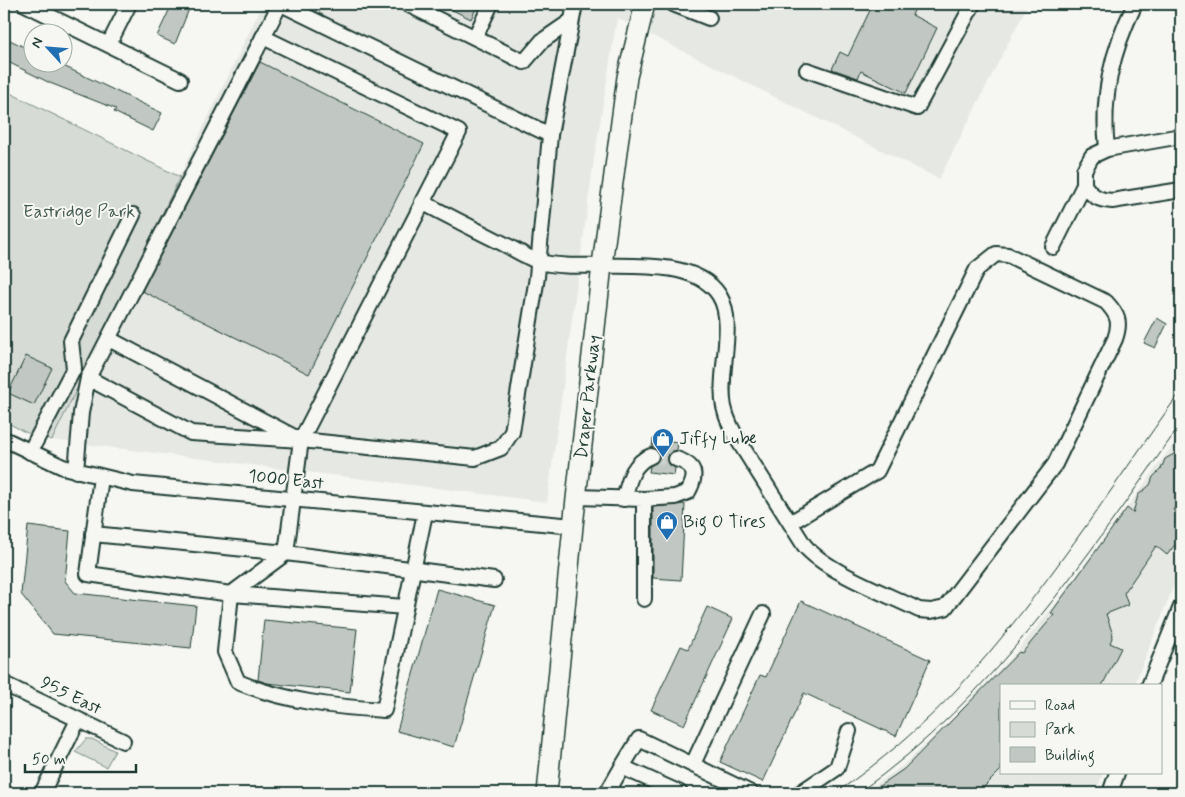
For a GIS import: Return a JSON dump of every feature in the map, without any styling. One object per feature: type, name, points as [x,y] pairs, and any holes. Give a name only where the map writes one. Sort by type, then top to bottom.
[{"type":"main road","name":"Draper Parkway","points":[[547,793],[573,526],[602,265],[627,77],[644,4]]},
{"type":"street","points":[[25,4],[180,80]]},
{"type":"street","points":[[109,44],[128,4]]},
{"type":"street","points":[[76,470],[81,413],[88,378],[280,4],[550,135]]},
{"type":"street","points":[[407,4],[524,62],[542,42],[571,21]]},
{"type":"street","points":[[475,37],[491,4]]},
{"type":"street","points":[[88,378],[190,433],[301,440],[475,458],[501,448],[512,432],[538,261],[550,135],[575,4]]},
{"type":"street","points":[[674,4],[709,18]]},
{"type":"street","points":[[807,70],[917,108],[974,4]]},
{"type":"street","points":[[1107,149],[1104,124],[1108,76],[1114,52],[1135,4]]},
{"type":"street","points":[[263,37],[458,132],[301,440],[286,553],[230,594],[226,652],[238,682],[257,690],[329,706],[384,710],[425,513]]},
{"type":"street","points":[[1053,247],[1084,185],[1084,170],[1087,163],[1098,151],[1181,136]]},
{"type":"street","points":[[1084,185],[1093,196],[1101,200],[1112,201],[1181,190]]},
{"type":"street","points":[[422,202],[538,261],[602,265],[632,264],[679,271],[709,284],[719,295],[726,321],[724,406],[735,435],[790,523],[812,555],[827,565],[919,610],[931,611],[945,608],[1055,464],[1115,339],[1118,330],[1117,314],[1106,302],[1008,255],[996,254],[977,269],[877,471],[790,523]]},
{"type":"street","points":[[30,452],[74,368],[71,341],[133,215]]},
{"type":"street","points":[[109,339],[301,440]]},
{"type":"street","name":"1000 East","points":[[5,442],[76,470],[133,484],[573,526]]},
{"type":"street","points":[[624,499],[632,472],[641,460],[651,456]]},
{"type":"street","points":[[577,497],[624,499],[675,497],[688,492],[693,483],[693,470],[687,463],[676,460]]},
{"type":"street","points":[[101,477],[88,574],[230,594],[405,607]]},
{"type":"street","points":[[644,499],[644,599]]},
{"type":"street","points":[[93,534],[286,553],[414,568],[494,580]]},
{"type":"street","points":[[1150,684],[1181,607]]},
{"type":"street","points":[[693,764],[763,614]]},
{"type":"street","name":"955 East","points":[[4,684],[122,741]]},
{"type":"street","points":[[42,793],[78,720]]},
{"type":"street","points":[[800,793],[837,768],[849,731]]},
{"type":"street","points":[[607,793],[639,739],[750,793]]},
{"type":"street","points":[[622,767],[680,793]]},
{"type":"street","points":[[1110,793],[1116,774]]},
{"type":"shaded area","points":[[263,4],[1028,4],[939,179],[617,18],[594,159],[547,502],[52,440]]},
{"type":"shaded area","points":[[1181,434],[1181,567],[1135,684],[1000,684],[1000,774],[1103,774],[1096,793],[864,793],[901,767],[937,734],[1018,650],[1061,597]]},
{"type":"green space","name":"Eastridge Park","points":[[4,90],[180,177],[52,440],[25,432],[4,421]]},
{"type":"green space","points":[[86,739],[92,739],[115,751],[106,767],[75,752]]},
{"type":"building","points":[[172,4],[191,4],[175,44],[157,36]]},
{"type":"building","points":[[440,4],[478,4],[471,19]]},
{"type":"building","points":[[873,4],[917,4],[912,15],[937,28],[906,93],[861,71],[858,78],[832,69],[840,52],[848,56]]},
{"type":"building","points":[[4,37],[22,46],[22,69],[4,60]]},
{"type":"building","points":[[260,62],[424,144],[309,374],[142,291]]},
{"type":"building","points":[[72,70],[162,113],[153,131],[114,112],[116,109],[50,83],[28,72],[72,72]]},
{"type":"building","points":[[1157,318],[1167,324],[1155,348],[1144,343]]},
{"type":"building","points":[[26,356],[52,368],[34,405],[8,393]]},
{"type":"building","name":"Jiffy Lube","points":[[653,439],[678,442],[677,450],[671,452],[668,456],[669,464],[675,468],[674,475],[649,472],[650,466],[658,461],[660,457],[659,452],[652,447]]},
{"type":"building","points":[[1181,450],[1181,499],[1173,510],[1180,513],[1175,524],[1181,529],[1181,537],[1167,555],[1156,546],[1124,593],[1128,605],[1106,614],[1113,635],[1110,643],[1121,648],[1103,684],[1000,684],[1000,771],[978,793],[869,793],[904,769],[1019,652],[1022,653],[1054,615],[1051,613],[1127,508],[1133,513],[1138,495],[1150,485],[1153,477],[1161,469],[1165,459]]},
{"type":"building","name":"Big O Tires","points":[[685,504],[681,580],[653,578],[653,507]]},
{"type":"building","points":[[28,526],[70,531],[65,581],[75,593],[196,606],[191,648],[53,634],[21,594]]},
{"type":"building","points":[[437,589],[495,605],[454,747],[397,731]]},
{"type":"building","points":[[801,601],[930,660],[896,736],[804,693],[763,782],[720,762],[760,675],[766,677]]},
{"type":"building","points":[[707,607],[733,619],[684,725],[651,710],[681,646],[688,649]]},
{"type":"building","points":[[264,620],[357,629],[350,692],[267,683],[258,680]]},
{"type":"tunnel","points":[[651,456],[676,459]]},
{"type":"tram line","points":[[836,793],[869,769],[916,730],[959,687],[1047,580],[1181,391]]},
{"type":"tram line","points":[[858,793],[907,755],[953,714],[995,669],[1073,574],[1181,424]]},
{"type":"place","name":"Jiffy Lube","points":[[663,458]]},
{"type":"place","name":"Big O Tires","points":[[667,541]]}]
